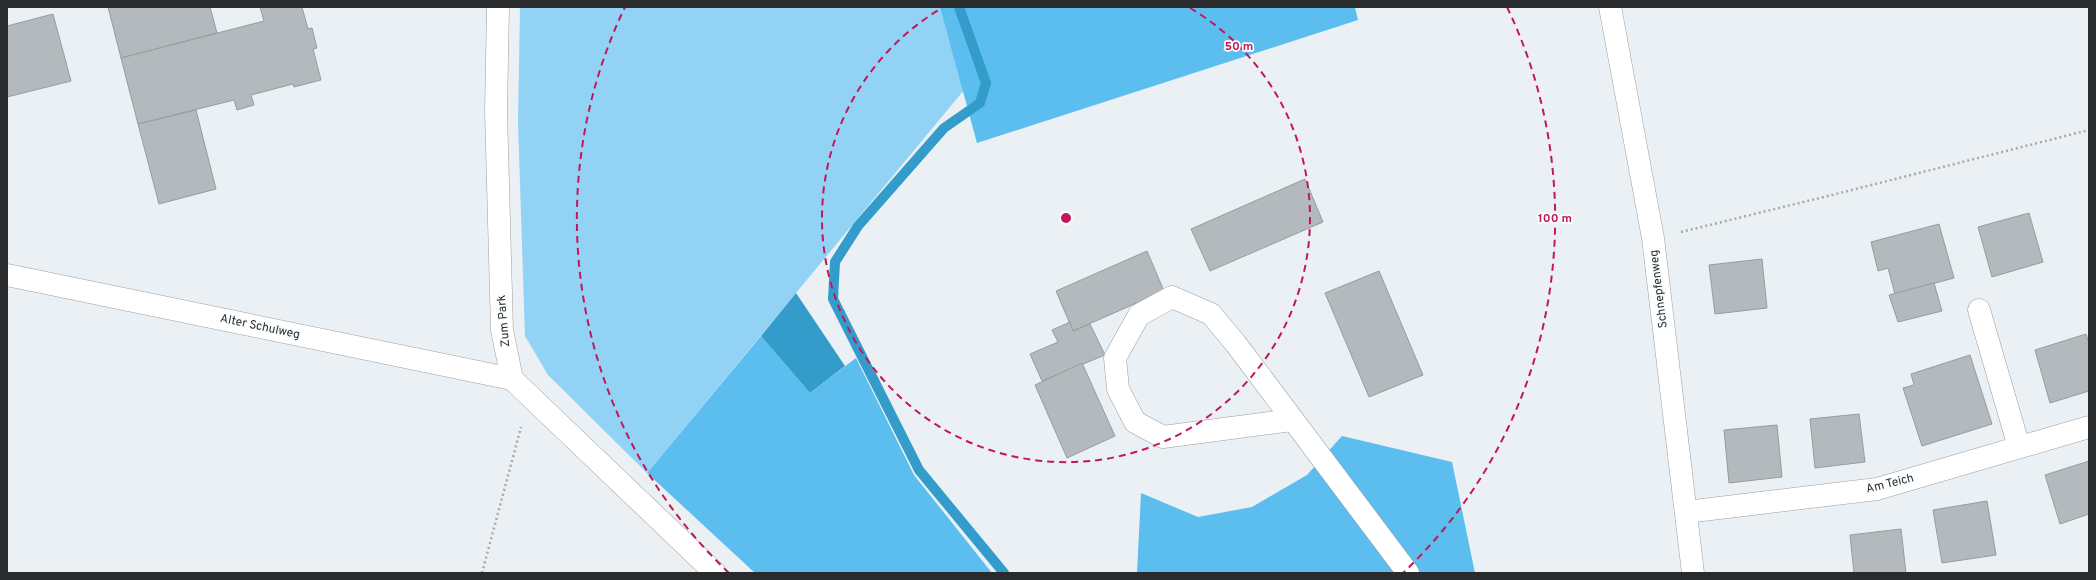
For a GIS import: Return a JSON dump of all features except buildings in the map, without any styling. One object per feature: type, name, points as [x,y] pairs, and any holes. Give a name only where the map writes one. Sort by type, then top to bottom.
[{"type":"street","name":"Zum Park","points":[[498,7],[496,111],[502,330],[512,379]]},
{"type":"street","name":"Schnepfenweg","points":[[1610,7],[1653,238],[1693,573]]},
{"type":"street","name":"Alter Schulweg","points":[[7,275],[512,379]]},
{"type":"street","points":[[1292,420],[1163,436],[1135,422],[1118,389],[1115,358],[1139,315],[1172,297],[1211,314],[1292,420],[1408,573]]},
{"type":"street","points":[[1979,310],[2019,447]]},
{"type":"street","points":[[512,379],[715,573]]},
{"type":"street","name":"Am Teich","points":[[1686,512],[1877,489],[2089,427]]},
{"type":"path","points":[[1653,238],[1832,195],[2089,130]]},
{"type":"path","points":[[482,573],[526,411],[541,407]]},
{"type":"shaded area","points":[[520,7],[940,7],[964,90],[647,473],[548,375],[525,336],[518,122]]},
{"type":"shaded area","points":[[940,7],[1355,7],[1358,20],[977,143]]},
{"type":"shaded area","points":[[796,293],[845,366],[810,393],[761,336]]},
{"type":"shaded area","points":[[761,336],[810,393],[856,358],[914,475],[992,573],[755,573],[647,473]]},
{"type":"shaded area","points":[[1342,436],[1452,462],[1475,573],[1137,573],[1141,493],[1198,517],[1252,507],[1307,475]]},
{"type":"waterway","points":[[959,7],[986,83],[980,103],[944,128],[858,226],[835,262],[833,299],[919,470],[1004,573]]}]
